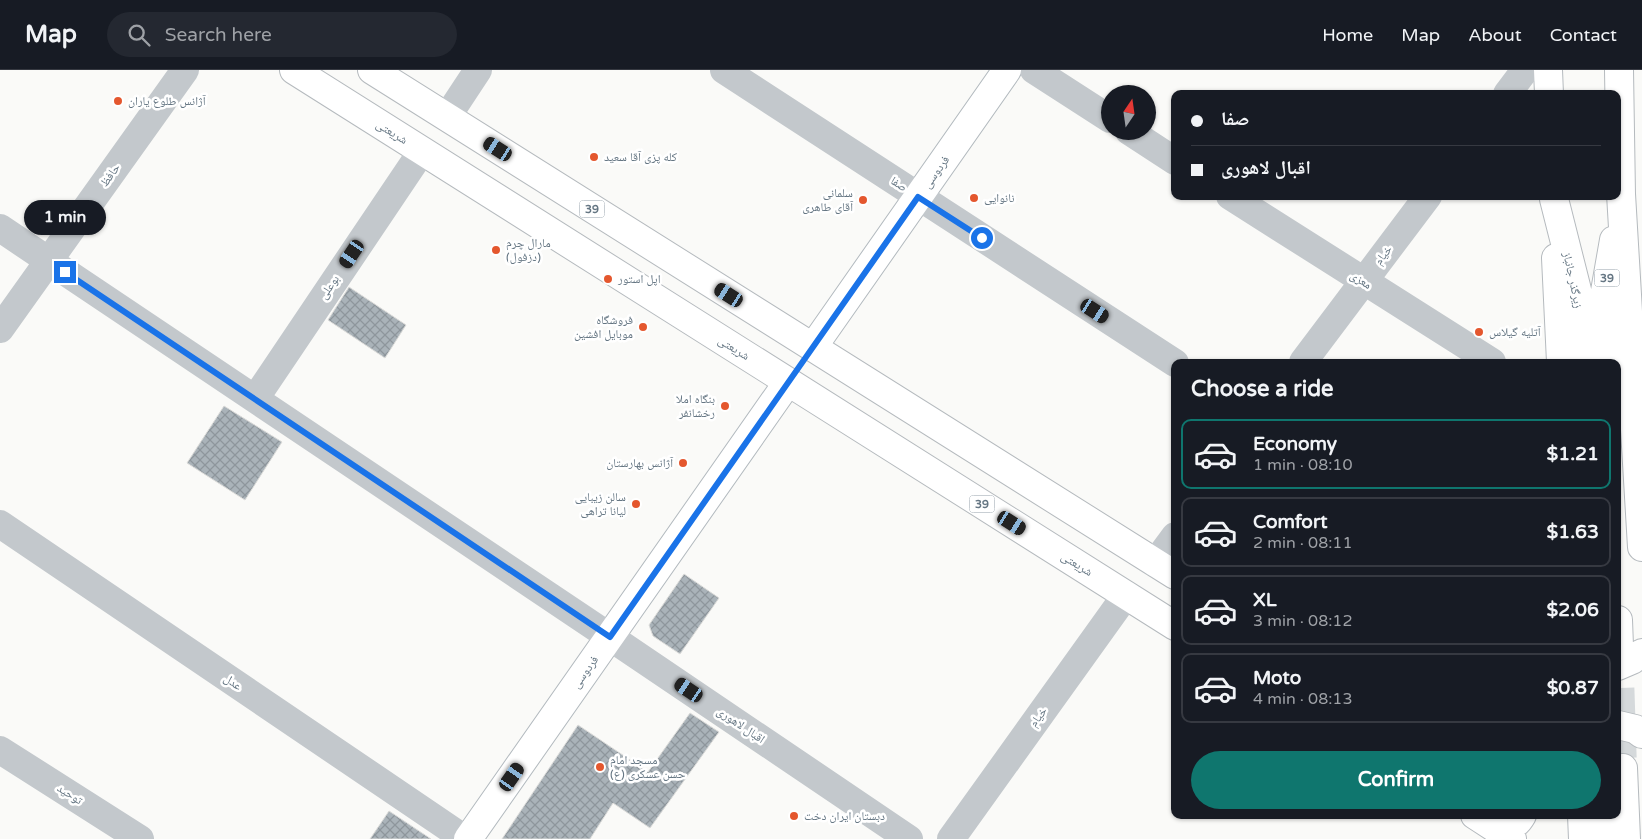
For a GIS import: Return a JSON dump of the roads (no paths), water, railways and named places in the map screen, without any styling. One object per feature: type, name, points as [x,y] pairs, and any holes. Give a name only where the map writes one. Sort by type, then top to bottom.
[{"type":"main road","name":"شریعتی","points":[[294,70],[1171,623]]},
{"type":"main road","name":"39","points":[[372,70],[1165,569]]},
{"type":"main road","name":"فردوسی","points":[[467,839],[1007,70]]},
{"type":"main road","points":[[1548,70],[1549,90]]},
{"type":"main road","name":"39","points":[[1619,70],[1619,90]]},
{"type":"main road","name":"39","points":[[1621,194],[1640,472],[1642,547]]},
{"type":"main road","name":"39","points":[[1554,200],[1561,359]]},
{"type":"main road","name":"زیرگذر جانباز","points":[[1555,200],[1580,302],[1582,359]]},
{"type":"main road","name":"زیرگذر جانباز","points":[[1606,359],[1603,303],[1620,200]]},
{"type":"main road","points":[[1621,726],[1635,729],[1642,734]]},
{"type":"main road","points":[[1623,768],[1626,839]]},
{"type":"main road","points":[[1494,827],[1503,829],[1518,822],[1520,819]]},
{"type":"main road","points":[[1582,819],[1583,839]]},
{"type":"main road","points":[[1602,819],[1603,839]]},
{"type":"street","name":"حافظ","points":[[0,329],[186,70]]},
{"type":"street","points":[[447,117],[478,70]]},
{"type":"street","name":"صفا","points":[[724,70],[1171,360]]},
{"type":"street","points":[[1034,70],[1101,113]]},
{"type":"street","points":[[1510,90],[1526,70]]},
{"type":"street","points":[[1143,140],[1171,158]]},
{"type":"street","name":"بوعلی","points":[[255,399],[422,151]]},
{"type":"street","name":"معزی","points":[[1236,200],[1487,359]]},
{"type":"street","name":"خیام","points":[[1305,359],[1425,200]]},
{"type":"street","name":"اقبال لاهوری","points":[[0,228],[909,839]]},
{"type":"street","name":"عدل","points":[[0,524],[467,839]]},
{"type":"street","points":[[1165,569],[1171,549]]},
{"type":"street","name":"خیام","points":[[951,839],[1126,595]]},
{"type":"street","name":"توحید","points":[[0,750],[140,839]]},
{"type":"tunnel","points":[[1621,707],[1623,768]]},
{"type":"place","name":"آژانس طلوع یاران","points":[[118,101]]},
{"type":"place","name":"کله پزی آقا سعید","points":[[594,157]]},
{"type":"place","name":"نانوایی","points":[[974,198]]},
{"type":"place","name":"سلمانی آقای طاهری","points":[[863,200]]},
{"type":"place","name":"مارال چرم (دزفول)","points":[[496,250]]},
{"type":"place","name":"اپل استور","points":[[608,279]]},
{"type":"place","name":"فروشگاه موبایل افشین","points":[[643,327]]},
{"type":"place","name":"آتلیه گیلاس","points":[[1479,332]]},
{"type":"place","name":"بنگاه املا رخشانفر","points":[[725,406]]},
{"type":"place","name":"آژانس بهارستان","points":[[683,463]]},
{"type":"place","name":"سالن زیبایی لیانا تراهی","points":[[636,504]]},
{"type":"place","name":"مسجد امام حسن عسکری (ع)","points":[[600,767]]},
{"type":"place","name":"دبستان ایران دخت","points":[[794,816]]}]
